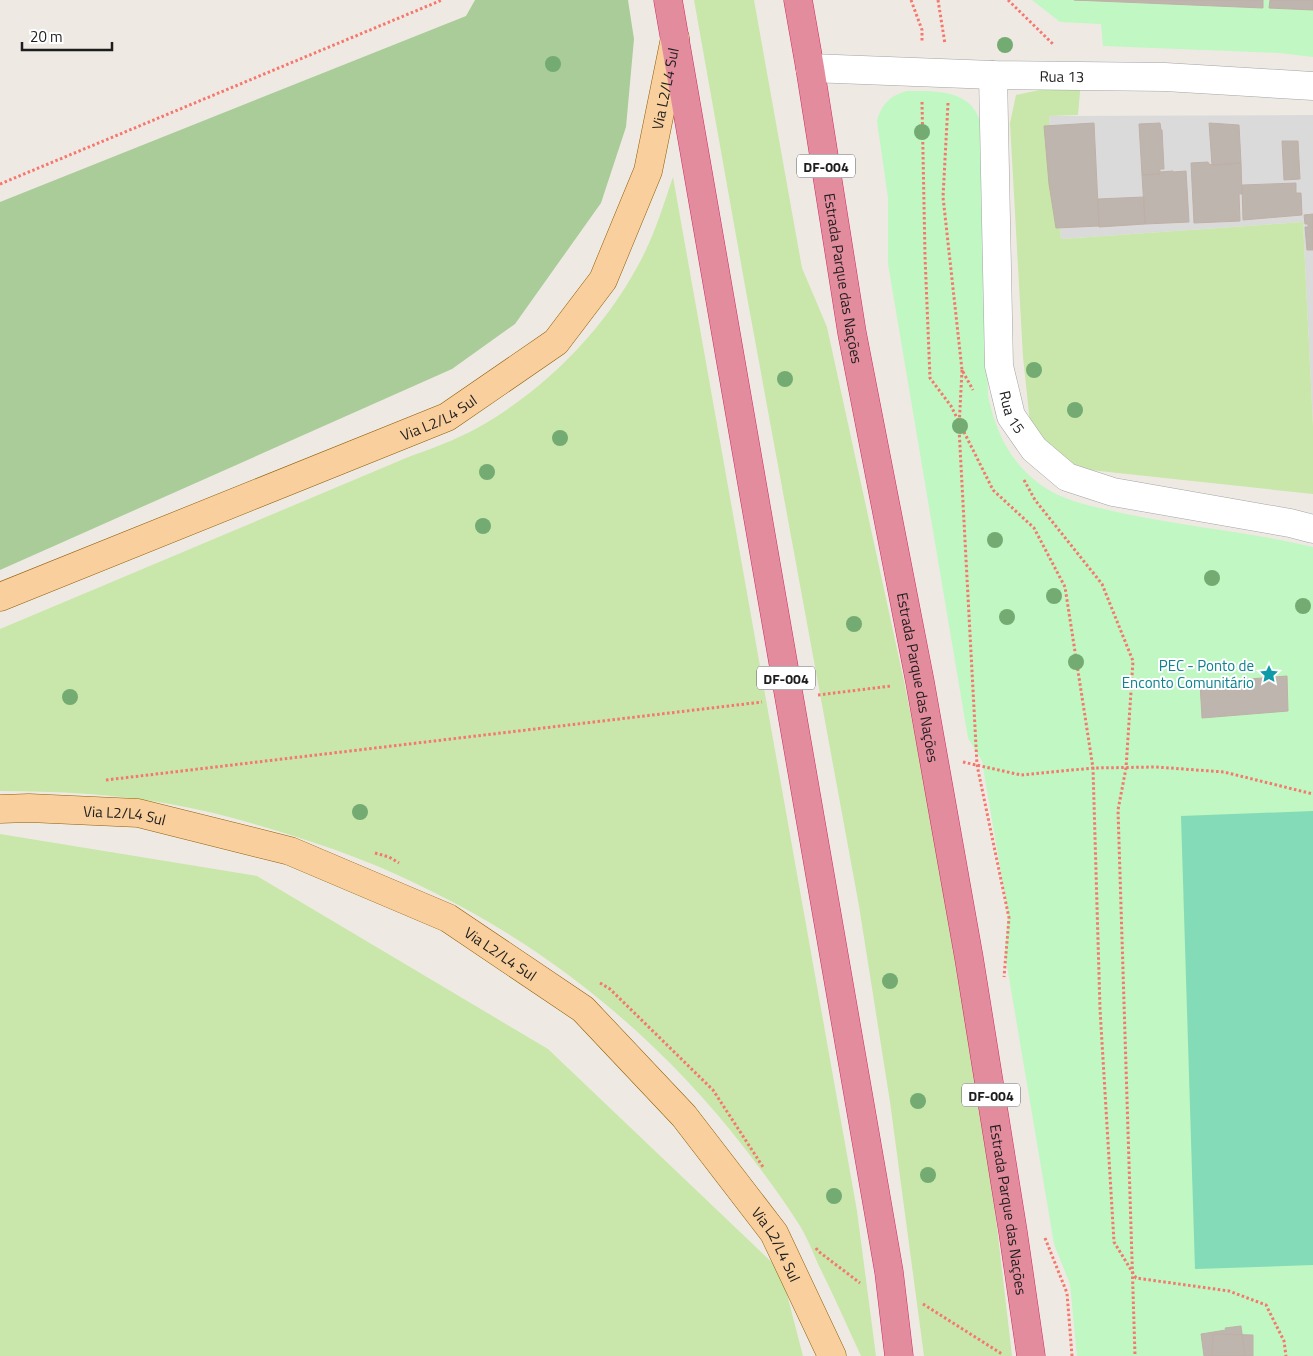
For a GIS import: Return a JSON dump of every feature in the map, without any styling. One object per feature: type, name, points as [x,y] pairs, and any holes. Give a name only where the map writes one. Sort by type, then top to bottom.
[{"type":"highway","name":"DF-004","points":[[668,0],[891,1284],[899,1356]]},
{"type":"highway","name":"Estrada Parque das Nações","points":[[798,0],[852,333],[934,755],[970,967],[1031,1356]]},
{"type":"main road","name":"Via L2/L4 Sul","points":[[0,597],[447,417],[556,342],[603,280],[648,172],[675,37]]},
{"type":"main road","name":"Via L2/L4 Sul","points":[[0,809],[29,808],[138,814],[290,851],[448,918],[583,1009],[684,1116],[774,1232],[832,1356]]},
{"type":"street","name":"Rua 13","points":[[810,68],[993,75],[1164,77],[1313,86]]},
{"type":"street","name":"Rua 15","points":[[993,75],[999,366],[1011,416],[1034,449],[1067,477],[1113,492],[1290,523],[1313,529]]},
{"type":"path","points":[[0,184],[442,0]]},
{"type":"path","points":[[911,0],[922,30],[921,72],[930,378],[951,406],[992,490],[1034,528],[1065,587],[1093,768],[1100,1009],[1114,1242],[1136,1278],[1229,1291],[1266,1305],[1284,1341],[1286,1356]]},
{"type":"path","points":[[938,0],[949,73],[943,197],[962,370],[959,428],[977,765],[1009,918],[1004,976],[1005,985]]},
{"type":"path","points":[[1008,0],[1066,57],[1068,76]]},
{"type":"path","points":[[962,370],[976,396]]},
{"type":"path","points":[[1020,474],[1035,500],[1102,584],[1133,660],[1126,768],[1118,810],[1135,1356]]},
{"type":"path","points":[[99,781],[920,682]]},
{"type":"path","points":[[934,755],[1022,775],[1093,768],[1156,767],[1224,772],[1313,794]]},
{"type":"path","points":[[1044,1235],[1067,1293],[1072,1356]]},
{"type":"path","points":[[891,1284],[1004,1356]]},
{"type":"shaded area","points":[[1313,115],[1313,426],[1303,222],[1061,239],[1049,116]]},
{"type":"green space","points":[[475,0],[628,0],[634,39],[626,127],[601,203],[515,324],[452,369],[0,570],[0,202],[466,16]]},
{"type":"green space","points":[[694,0],[754,0],[802,268],[827,327],[904,681],[939,854],[969,1027],[994,1201],[1012,1356],[924,1356],[890,1102],[859,906]]},
{"type":"green space","points":[[1032,0],[1313,0],[1313,57],[1280,53],[1103,46],[1101,24],[1060,22]]},
{"type":"green space","points":[[1081,81],[1078,115],[1049,116],[1061,239],[1303,222],[1313,426],[1313,494],[1071,468],[1031,432],[1023,357],[1010,123],[1016,95]]},
{"type":"green space","points":[[907,91],[940,92],[960,97],[975,111],[980,121],[988,396],[1000,434],[1021,467],[1041,485],[1061,496],[1082,504],[1149,519],[1266,537],[1313,547],[1313,1356],[1077,1356],[1070,1284],[1054,1244],[1005,954],[1008,914],[982,761],[968,738],[888,264],[888,198],[877,121],[881,110],[888,101],[896,95]]},
{"type":"green space","points":[[673,177],[857,1211],[876,1356],[861,1356],[800,1226],[746,1150],[714,1111],[680,1073],[643,1037],[565,972],[523,943],[435,893],[375,865],[259,825],[170,804],[107,795],[0,791],[0,629],[452,440],[479,427],[505,411],[552,374],[594,330],[613,306],[644,254],[660,216]]},
{"type":"green space","points":[[1313,811],[1313,1265],[1195,1269],[1181,816]]},
{"type":"green space","points":[[0,834],[257,876],[548,1049],[781,1271],[803,1356],[0,1356]]},
{"type":"building","points":[[1074,0],[1263,0],[1263,8]]},
{"type":"building","points":[[1270,0],[1313,0],[1313,10],[1269,8]]},
{"type":"building","points":[[1094,123],[1099,226],[1056,228],[1049,184],[1044,126]]},
{"type":"building","points":[[1160,123],[1164,169],[1160,169],[1160,174],[1142,175],[1139,124]]},
{"type":"building","points":[[1209,123],[1239,125],[1241,163],[1212,165]]},
{"type":"building","points":[[1282,141],[1298,141],[1300,179],[1284,180]]},
{"type":"building","points":[[1208,162],[1212,165],[1241,163],[1242,194],[1239,194],[1240,221],[1194,223],[1191,163]]},
{"type":"building","points":[[1186,171],[1189,222],[1145,224],[1142,175]]},
{"type":"building","points":[[1296,183],[1296,193],[1301,193],[1302,215],[1243,220],[1242,185]]},
{"type":"building","points":[[1144,197],[1145,224],[1099,227],[1098,199]]},
{"type":"building","points":[[1313,214],[1313,250],[1307,250],[1305,227],[1308,227],[1308,224],[1305,224],[1304,215]]},
{"type":"building","points":[[1287,676],[1288,711],[1202,718],[1200,683]]},
{"type":"building","points":[[1241,1326],[1245,1356],[1204,1356],[1201,1334]]},
{"type":"building","points":[[1213,1334],[1253,1335],[1253,1356],[1212,1356]]},
{"type":"place","name":"PEC - Ponto de Enconto Comunitário","points":[[1269,674]]}]
